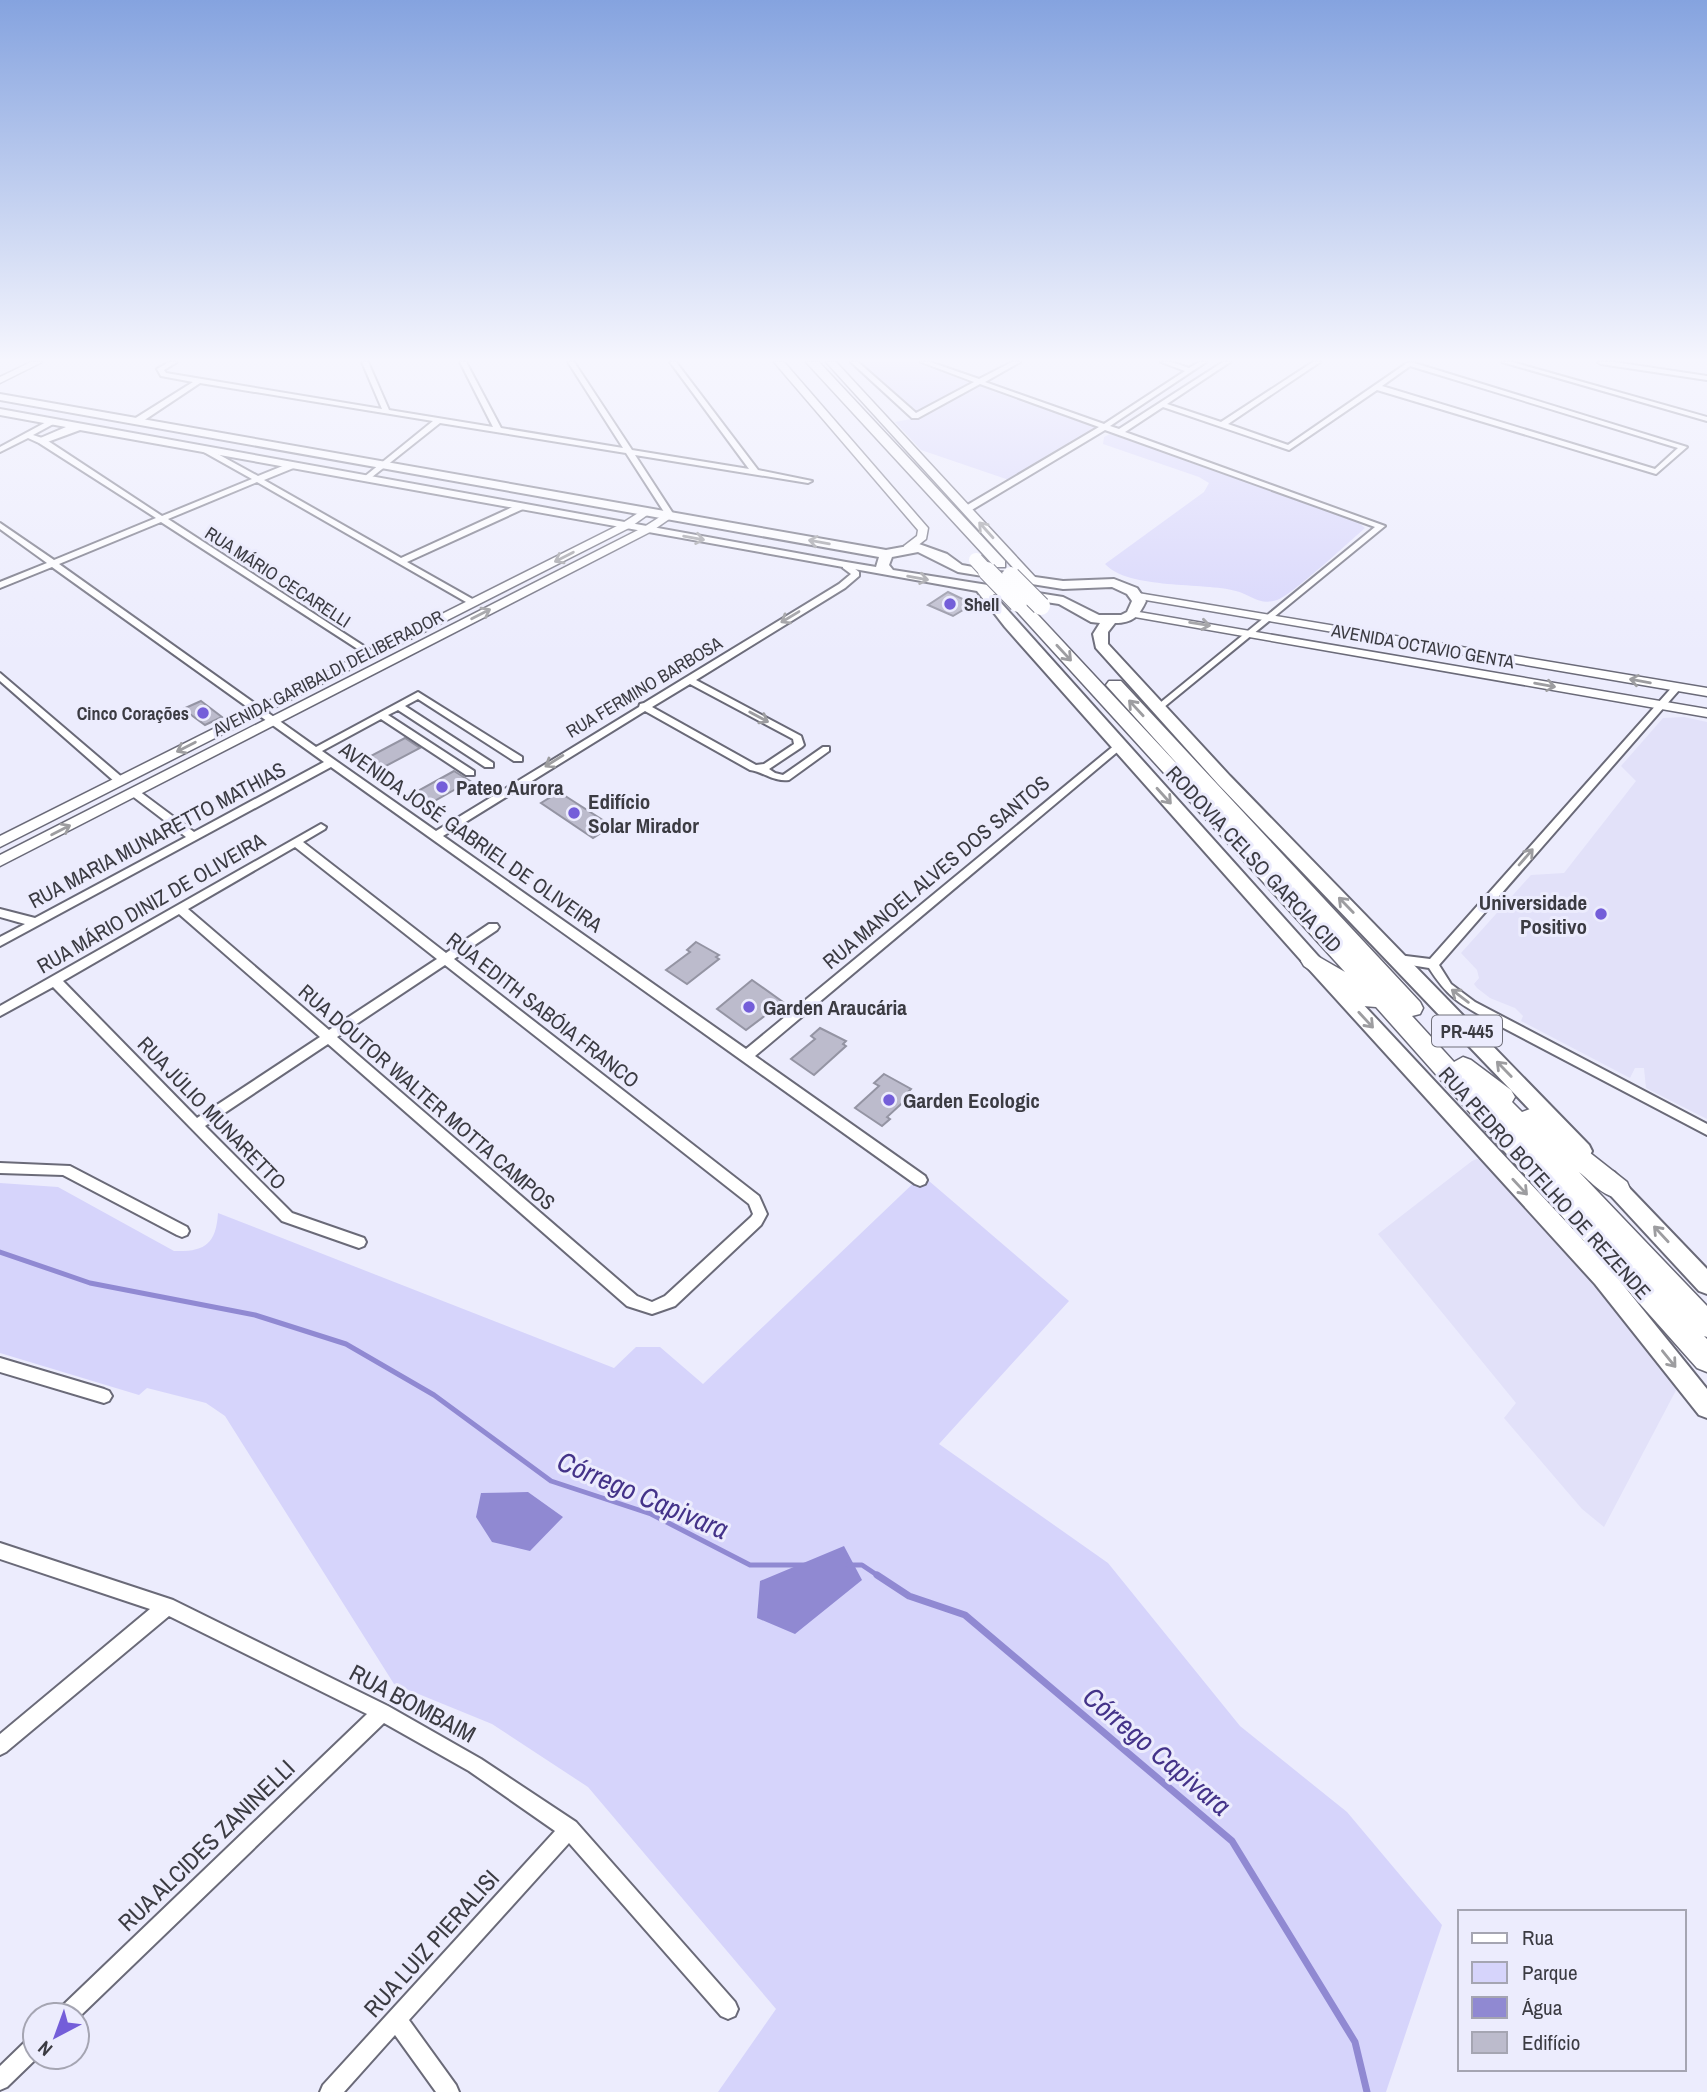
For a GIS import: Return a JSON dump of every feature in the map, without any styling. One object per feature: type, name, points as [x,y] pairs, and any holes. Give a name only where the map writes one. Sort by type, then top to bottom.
[{"type":"highway","name":"RODOVIA CELSO GARCIA CID","points":[[886,460],[1403,1021],[1707,1359]]},
{"type":"highway","name":"RODOVIA CELSO GARCIA CID","points":[[903,460],[1269,851],[1463,1066],[1707,1325]]},
{"type":"highway","points":[[1312,961],[1403,1021]]},
{"type":"highway","points":[[1463,1066],[1618,1189]]},
{"type":"main road","points":[[263,460],[846,566],[1063,601],[1096,620],[1110,621],[1133,614],[1137,608],[1138,596],[1114,583],[1063,585],[1032,581],[958,568],[931,551],[908,548]]},
{"type":"main road","points":[[354,460],[887,554],[908,548],[922,537],[924,530],[863,460]]},
{"type":"main road","points":[[921,460],[1032,581]]},
{"type":"main road","points":[[887,554],[882,566],[888,572]]},
{"type":"main road","name":"RUA PEDRO BOTELHO DE REZENDE","points":[[981,587],[1312,961],[1604,1277],[1707,1407]]},
{"type":"main road","points":[[1110,621],[1102,628],[1101,645],[1224,780]]},
{"type":"main road","name":"PR-445","points":[[1224,780],[1475,1038],[1707,1284]]},
{"type":"street","name":"RUA MÁRIO CECARELLI","points":[[69,460],[370,654]]},
{"type":"street","points":[[224,460],[473,603]]},
{"type":"street","points":[[366,479],[391,460]]},
{"type":"street","points":[[634,460],[670,515]]},
{"type":"street","points":[[682,460],[808,481]]},
{"type":"street","points":[[746,460],[754,470]]},
{"type":"street","points":[[967,509],[1050,460]]},
{"type":"street","points":[[1158,709],[1381,526],[1199,460]]},
{"type":"street","points":[[1615,460],[1656,472],[1669,460]]},
{"type":"street","points":[[0,585],[293,465]]},
{"type":"street","points":[[646,511],[654,502],[655,492]]},
{"type":"street","points":[[402,561],[520,507]]},
{"type":"street","name":"AVENIDA GARIBALDI DELIBERADOR","points":[[0,842],[625,526],[646,511]]},
{"type":"street","name":"AVENIDA GARIBALDI DELIBERADOR","points":[[0,861],[648,529],[670,515]]},
{"type":"street","name":"AVENIDA JOSÉ GABRIEL DE OLIVEIRA","points":[[0,525],[271,722],[437,835],[920,1180]]},
{"type":"street","name":"RUA FERMINO BARBOSA","points":[[437,835],[853,578],[856,575],[846,566]]},
{"type":"street","name":"AVENIDA OCTAVIO GENTA","points":[[1138,596],[1707,692]]},
{"type":"street","name":"AVENIDA OCTAVIO GENTA","points":[[1133,614],[1707,713]]},
{"type":"street","points":[[0,676],[119,780]]},
{"type":"street","points":[[643,706],[754,768],[761,768],[799,745],[798,738],[688,679]]},
{"type":"street","points":[[1433,964],[1677,687]]},
{"type":"street","points":[[315,751],[418,695],[518,760]]},
{"type":"street","points":[[398,705],[489,765]]},
{"type":"street","points":[[382,715],[470,773]]},
{"type":"street","name":"RUA MANOEL ALVES DOS SANTOS","points":[[747,1055],[1119,746]]},
{"type":"street","points":[[761,768],[772,776],[785,778],[826,749]]},
{"type":"street","name":"RUA MARIA MUNARETTO MATHIAS","points":[[0,942],[332,762]]},
{"type":"street","points":[[135,793],[194,838]]},
{"type":"street","name":"RUA MÁRIO DINIZ DE OLIVEIRA","points":[[0,1012],[321,827]]},
{"type":"street","name":"RUA EDITH SABÓIA FRANCO","points":[[296,842],[754,1200],[760,1214],[750,1227],[670,1301],[652,1308]]},
{"type":"street","name":"RUA DOUTOR WALTER MOTTA CAMPOS","points":[[181,909],[632,1301],[652,1308]]},
{"type":"street","points":[[0,913],[34,922]]},
{"type":"street","points":[[198,1124],[493,927]]},
{"type":"street","points":[[1398,959],[1433,964]]},
{"type":"street","points":[[1433,964],[1456,995],[1707,1130]]},
{"type":"street","name":"RUA JÚLIO MUNARETTO","points":[[55,981],[287,1217],[359,1242]]},
{"type":"street","points":[[1475,1038],[1495,1018]]},
{"type":"street","points":[[0,1168],[65,1170],[182,1231]]},
{"type":"street","points":[[0,1365],[104,1396]]},
{"type":"street","name":"RUA BOMBAIM","points":[[0,1550],[167,1605],[382,1712],[475,1765],[569,1829],[728,2009]]},
{"type":"street","points":[[0,1746],[167,1605]]},
{"type":"street","name":"RUA ALCIDES ZANINELLI","points":[[82,2001],[382,1712]]},
{"type":"street","name":"RUA LUIZ PIERALISI","points":[[330,2092],[569,1829]]},
{"type":"street","points":[[396,2019],[449,2092]]},
{"type":"street","points":[[0,2080],[21,2060]]},
{"type":"shaded area","name":"Universidade Positivo","points":[[1684,717],[1707,722],[1707,1119],[1646,1088],[1644,1068],[1635,1068],[1630,1078],[1521,1021],[1523,1016],[1515,1008],[1490,998],[1477,988],[1474,984],[1479,978],[1477,970],[1461,953],[1531,875],[1564,873],[1636,781],[1621,766],[1663,718]]},
{"type":"shaded area","points":[[1486,1155],[1683,1377],[1604,1527],[1582,1509],[1504,1418],[1516,1403],[1378,1234],[1472,1161]]},
{"type":"green space","points":[[949,460],[1043,460],[1009,480]]},
{"type":"green space","points":[[1148,460],[1182,460],[1358,522],[1365,528],[1295,589],[1271,602],[1222,588],[1131,578],[1105,564],[1204,492],[1209,483]]},
{"type":"green space","points":[[922,1175],[1069,1301],[939,1444],[1108,1563],[1240,1726],[1347,1812],[1442,1925],[1386,2092],[718,2092],[776,2009],[588,1787],[492,1724],[394,1684],[225,1416],[206,1403],[147,1388],[139,1395],[0,1353],[0,1183],[58,1187],[174,1251],[193,1250],[206,1244],[214,1233],[218,1213],[614,1368],[636,1347],[660,1347],[703,1384]]},
{"type":"water","points":[[528,1492],[563,1517],[530,1551],[492,1542],[476,1517],[481,1493]]},
{"type":"water","points":[[844,1546],[862,1580],[795,1634],[757,1618],[760,1581]]},
{"type":"building","name":"Shell","points":[[948,592],[973,604],[953,616],[928,605]]},
{"type":"building","name":"Cinco Corações","points":[[201,701],[222,717],[205,725],[183,709]]},
{"type":"building","name":"Pateo Aurora","points":[[405,738],[420,748],[380,769],[365,759]]},
{"type":"building","name":"Pateo Aurora","points":[[454,771],[470,781],[429,804],[414,793]]},
{"type":"building","name":"Edifício Solar Mirador","points":[[559,792],[612,826],[593,838],[541,803]]},
{"type":"building","name":"Garden Araucária","points":[[696,942],[719,955],[716,957],[719,959],[687,984],[666,970],[690,952],[687,950]]},
{"type":"building","name":"Garden Araucária","points":[[752,980],[783,1002],[746,1030],[717,1009]]},
{"type":"building","points":[[820,1028],[846,1041],[843,1044],[846,1046],[814,1075],[791,1059],[815,1039],[811,1036]]},
{"type":"building","name":"Garden Ecologic","points":[[884,1074],[911,1089],[908,1092],[912,1094],[887,1117],[890,1119],[882,1126],[855,1108],[879,1086],[874,1083]]},
{"type":"waterway","name":"Córrego Capivara","points":[[0,1252],[90,1283],[255,1315],[346,1344],[434,1395],[551,1481],[651,1514],[750,1565],[805,1565]]},
{"type":"waterway","name":"Córrego Capivara","points":[[848,1565],[862,1565],[877,1575]]},
{"type":"waterway","name":"Córrego Capivara","points":[[877,1575],[909,1596],[965,1615],[1232,1841],[1355,2042],[1367,2092]]},
{"type":"place","name":"Shell","points":[[950,604]]},
{"type":"place","name":"Cinco Corações","points":[[203,713]]},
{"type":"place","name":"Pateo Aurora","points":[[442,787]]},
{"type":"place","name":"Edifício Solar Mirador","points":[[574,813]]},
{"type":"place","name":"Universidade Positivo","points":[[1601,914]]},
{"type":"place","name":"Garden Araucária","points":[[749,1007]]},
{"type":"place","name":"Garden Ecologic","points":[[889,1100]]}]
